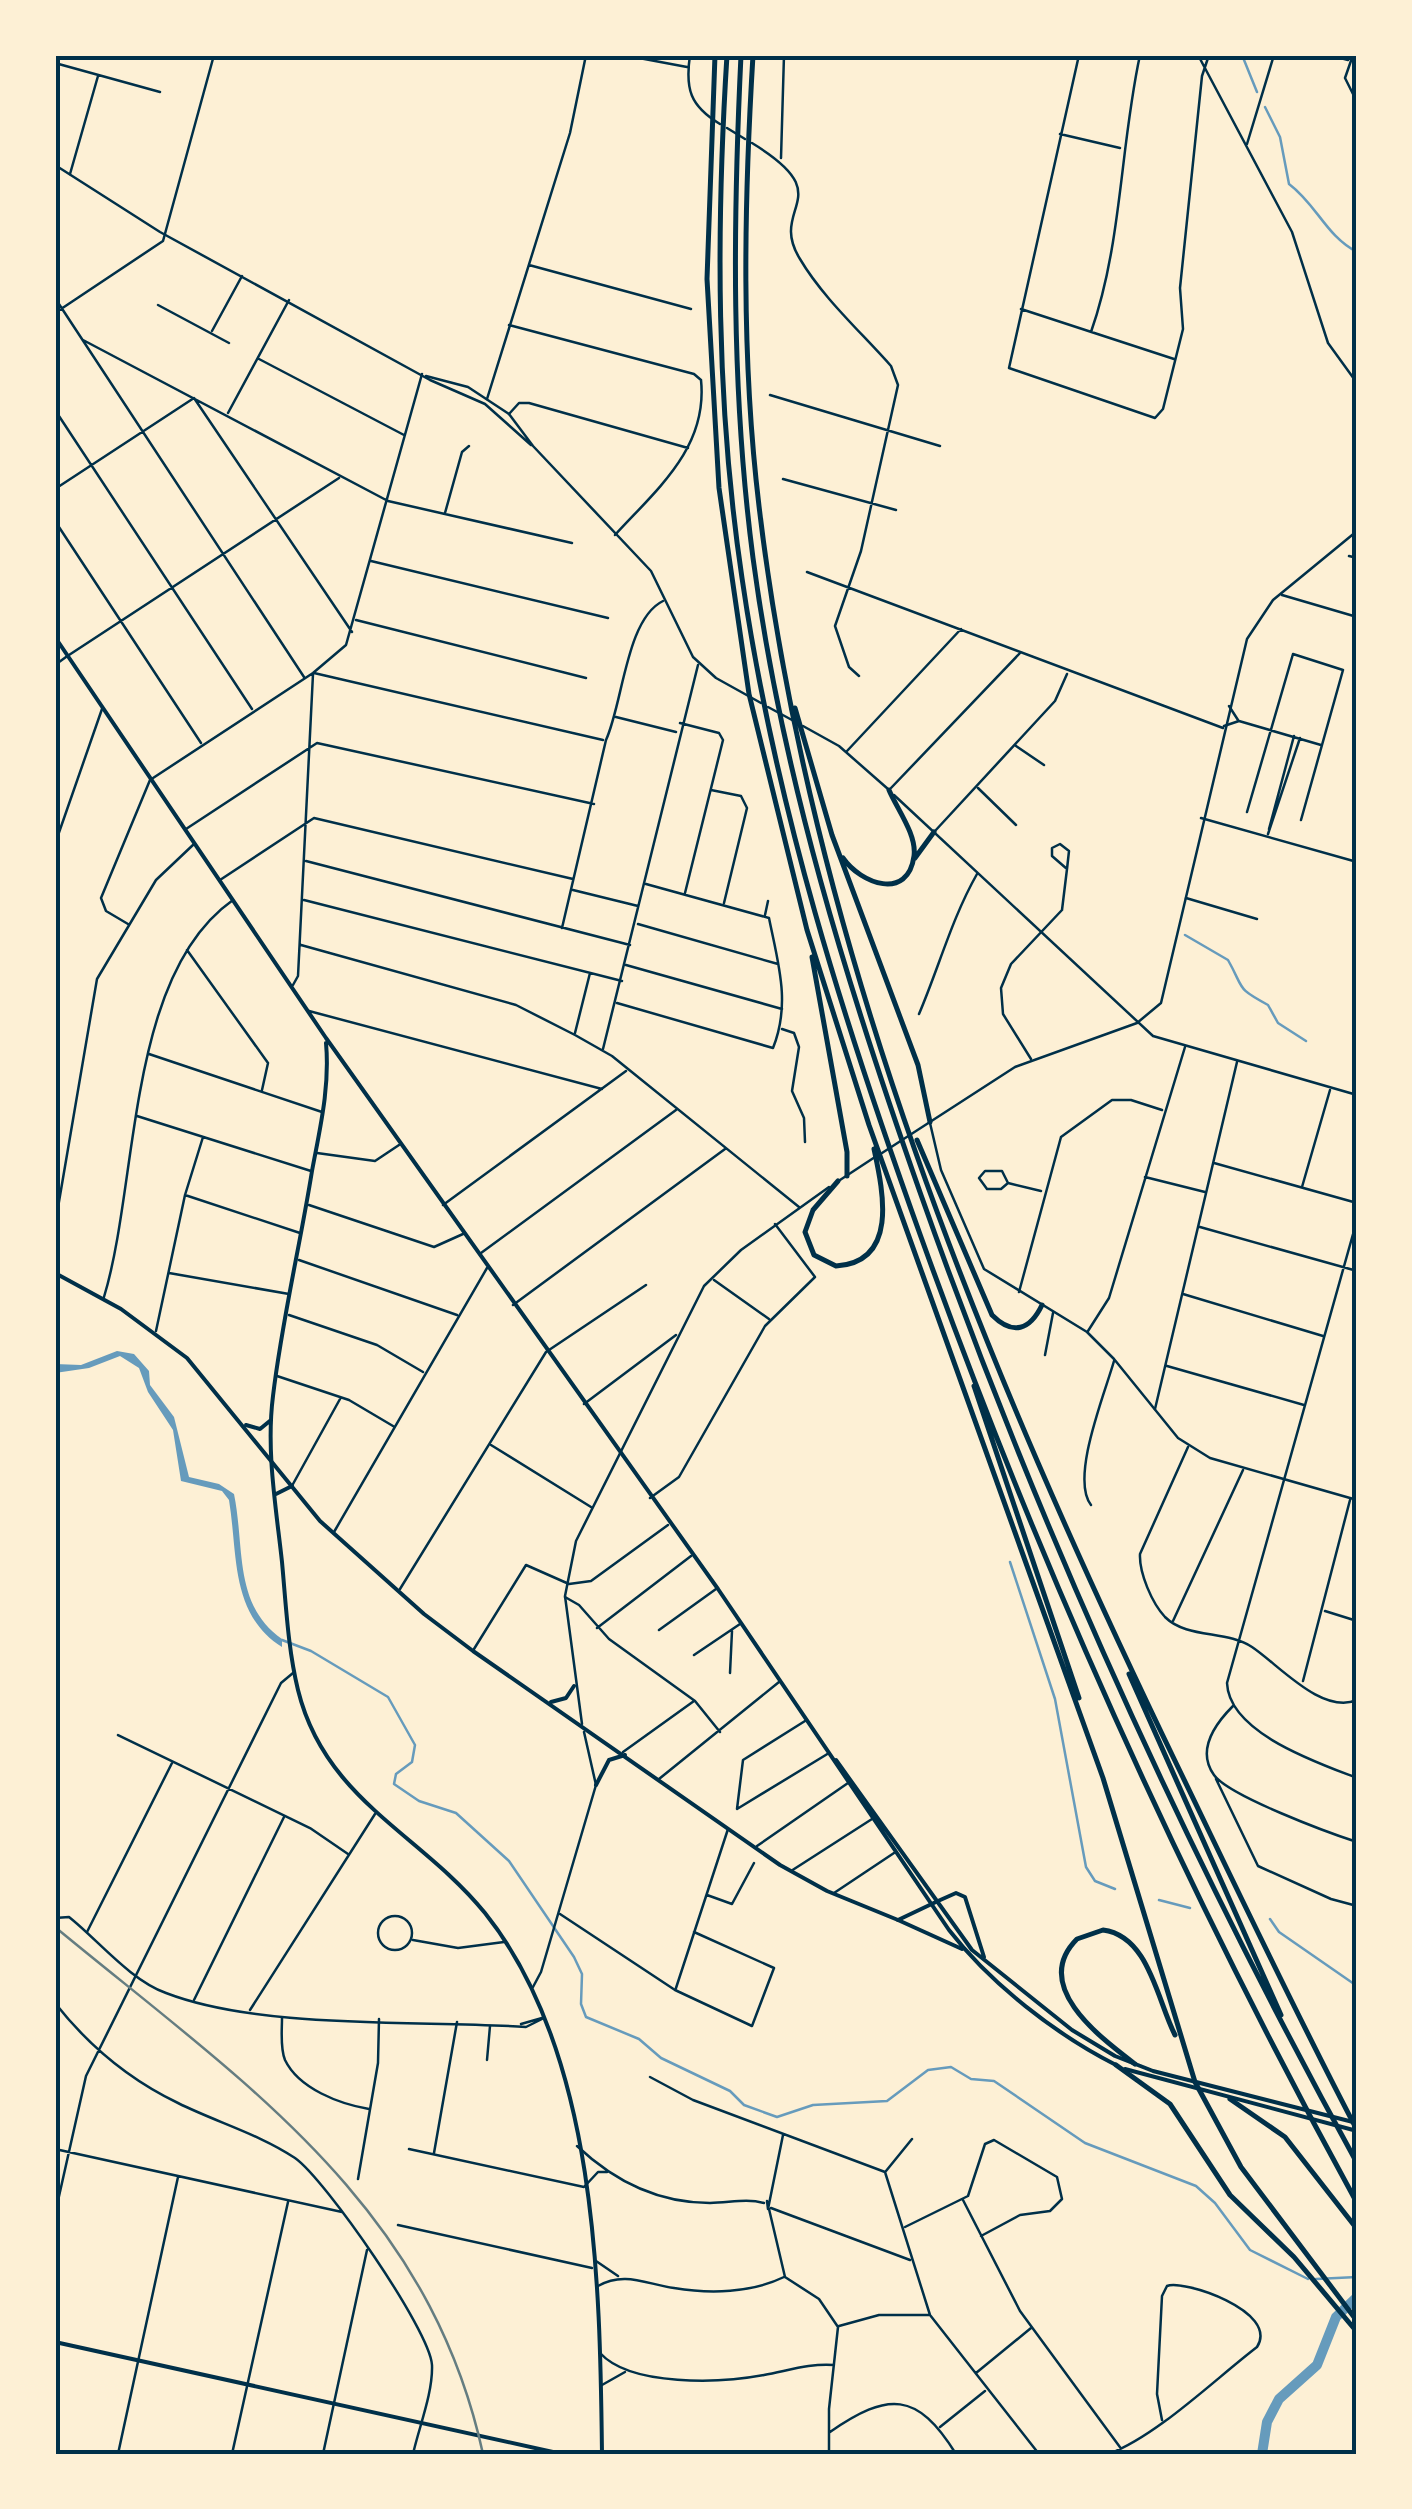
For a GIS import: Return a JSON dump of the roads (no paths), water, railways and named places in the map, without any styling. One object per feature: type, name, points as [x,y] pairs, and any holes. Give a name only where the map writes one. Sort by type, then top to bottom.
[{"type":"highway","points":[[716,55],[708,294],[719,488],[749,694],[808,930],[868,1124],[1084,1721]]},
{"type":"highway","points":[[727,55],[720,219],[722,368],[730,487],[751,636],[774,753],[815,913],[900,1180],[1060,1632],[1184,2052]]},
{"type":"highway","points":[[741,55],[734,278],[744,485],[775,688],[823,890],[909,1160],[1015,1445],[1140,1734],[1357,2163]]},
{"type":"highway","points":[[753,55],[746,240],[748,383],[764,549],[787,684],[835,889],[906,1117],[1015,1410],[1119,1645],[1357,2128]]},
{"type":"highway","points":[[787,684],[838,850],[918,1065],[930,1122]]},
{"type":"highway","points":[[890,790],[912,840],[914,860]]},
{"type":"highway","points":[[838,850],[857,876],[874,884],[897,880],[934,832]]},
{"type":"highway","points":[[808,930],[847,1152],[847,1176]]},
{"type":"highway","points":[[906,1117],[992,1314],[1004,1326],[1024,1328],[1032,1324],[1042,1306]]},
{"type":"highway","points":[[838,1181],[812,1210],[805,1232],[814,1254],[836,1266],[864,1257],[882,1226],[883,1196],[868,1124]]},
{"type":"highway","points":[[968,1364],[1070,1615],[1168,1834],[1246,1996],[1357,2203]]},
{"type":"highway","points":[[1119,1645],[1142,1708],[1290,2036]]},
{"type":"highway","points":[[1135,2064],[1090,2028],[1067,1994],[1062,1976],[1066,1954],[1089,1932],[1113,1932],[1134,1946],[1212,2118],[1357,2332]]},
{"type":"highway","points":[[1116,2065],[1170,2104],[1230,2194],[1357,2320]]},
{"type":"highway","points":[[1230,2099],[1285,2137],[1357,2229]]},
{"type":"main road","points":[[55,636],[326,1038],[668,1525],[718,1588],[805,1721],[972,1950],[1072,2030],[1135,2064],[1357,2128]]},
{"type":"main road","points":[[326,1038],[324,1112],[270,1420],[270,1458],[295,1672],[322,1750],[344,1784],[374,1814],[451,1876],[505,1942],[532,1988],[544,2018],[566,2089],[584,2187],[596,2288],[602,2454]]},
{"type":"main road","points":[[55,1272],[104,1297],[191,1362],[333,1534],[473,1650],[790,1872],[966,1951]]},
{"type":"main road","points":[[246,1425],[260,1428],[270,1420]]},
{"type":"main road","points":[[275,1498],[279,1490],[292,1486]]},
{"type":"main road","points":[[547,1702],[566,1698],[574,1686]]},
{"type":"main road","points":[[829,1753],[966,1951],[1064,2034],[1116,2065],[1230,2099],[1357,2128]]},
{"type":"main road","points":[[596,1785],[608,1760],[625,1754]]},
{"type":"main road","points":[[898,1920],[956,1893],[965,1898],[986,1962]]},
{"type":"main road","points":[[55,2342],[562,2454]]},
{"type":"street","points":[[55,313],[166,235],[214,55]]},
{"type":"street","points":[[485,404],[570,133],[586,55]]},
{"type":"street","points":[[624,55],[688,68]]},
{"type":"street","points":[[690,55],[689,96],[702,113],[781,160],[798,185],[792,236],[799,258],[895,375],[898,395],[890,432],[835,631],[848,667],[859,676]]},
{"type":"street","points":[[781,160],[784,55]]},
{"type":"street","points":[[1079,55],[1009,368],[1158,417],[1183,329],[1180,288],[1209,55]]},
{"type":"street","points":[[1092,332],[1108,285],[1122,148],[1140,55]]},
{"type":"street","points":[[1198,55],[1292,232],[1328,343],[1357,383]]},
{"type":"street","points":[[1247,144],[1274,55]]},
{"type":"street","points":[[1329,55],[1349,61]]},
{"type":"street","points":[[1353,55],[1346,85],[1357,102]]},
{"type":"street","points":[[55,63],[160,92]]},
{"type":"street","points":[[70,176],[98,75]]},
{"type":"street","points":[[1060,134],[1122,148]]},
{"type":"street","points":[[55,165],[166,235],[485,404],[533,446]]},
{"type":"street","points":[[527,264],[691,309]]},
{"type":"street","points":[[210,333],[242,276]]},
{"type":"street","points":[[55,298],[304,677]]},
{"type":"street","points":[[227,414],[289,300]]},
{"type":"street","points":[[158,305],[229,343]]},
{"type":"street","points":[[1021,309],[1176,360]]},
{"type":"street","points":[[509,325],[700,378],[702,407],[690,449],[615,535]]},
{"type":"street","points":[[83,340],[388,500],[572,543]]},
{"type":"street","points":[[259,359],[405,435]]},
{"type":"street","points":[[424,375],[455,382],[488,397],[509,414],[533,446],[651,571],[678,634],[699,664],[730,687],[846,752],[1152,1036],[1357,1096]]},
{"type":"street","points":[[128,924],[106,911],[101,898],[150,780],[313,672],[341,650],[352,632],[424,375]]},
{"type":"street","points":[[770,394],[940,446]]},
{"type":"street","points":[[55,489],[194,398]]},
{"type":"street","points":[[194,398],[352,632]]},
{"type":"street","points":[[509,414],[519,403],[529,403],[690,449]]},
{"type":"street","points":[[55,410],[252,710]]},
{"type":"street","points":[[445,515],[462,452],[469,446]]},
{"type":"street","points":[[55,665],[341,477]]},
{"type":"street","points":[[783,479],[896,510]]},
{"type":"street","points":[[55,521],[202,744]]},
{"type":"street","points":[[532,1988],[552,1938],[596,1785],[574,1686],[565,1596],[570,1556],[676,1335],[711,1278],[799,1207],[1031,1060],[1137,1024],[1164,996],[1201,818],[1247,639],[1281,594],[1357,531]]},
{"type":"street","points":[[1349,556],[1357,558]]},
{"type":"street","points":[[372,561],[608,618]]},
{"type":"street","points":[[807,572],[962,628],[1068,673],[1224,727],[1239,721],[1322,746]]},
{"type":"street","points":[[1281,594],[1357,617]]},
{"type":"street","points":[[562,928],[606,740],[616,717],[638,625],[648,611],[665,600]]},
{"type":"street","points":[[356,620],[586,678]]},
{"type":"street","points":[[846,752],[962,628]]},
{"type":"street","points":[[890,790],[1021,652]]},
{"type":"street","points":[[1248,812],[1292,654],[1342,670],[1301,820]]},
{"type":"street","points":[[602,1050],[646,884],[680,723],[699,664]]},
{"type":"street","points":[[313,672],[606,740]]},
{"type":"street","points":[[292,988],[298,976],[304,900],[313,672]]},
{"type":"street","points":[[934,832],[1054,701],[1068,673]]},
{"type":"street","points":[[1230,706],[1239,721]]},
{"type":"street","points":[[55,844],[102,709]]},
{"type":"street","points":[[616,717],[678,732]]},
{"type":"street","points":[[680,723],[722,735],[684,894]]},
{"type":"street","points":[[1268,836],[1294,736]]},
{"type":"street","points":[[1268,836],[1300,738]]},
{"type":"street","points":[[184,830],[312,744],[333,743],[594,804]]},
{"type":"street","points":[[1015,745],[1044,766]]},
{"type":"street","points":[[977,786],[1016,825]]},
{"type":"street","points":[[710,790],[741,796],[747,808],[723,906]]},
{"type":"street","points":[[219,880],[314,818],[573,878]]},
{"type":"street","points":[[1201,818],[1357,862]]},
{"type":"street","points":[[55,1225],[96,979],[156,880],[194,844]]},
{"type":"street","points":[[1031,1060],[1006,1018],[1000,993],[1008,968],[1064,906],[1067,868],[1068,848],[1057,844],[1052,856],[1067,868]]},
{"type":"street","points":[[306,861],[631,945]]},
{"type":"street","points":[[919,1014],[950,942],[958,911],[978,873]]},
{"type":"street","points":[[646,884],[767,917]]},
{"type":"street","points":[[572,890],[640,907]]},
{"type":"street","points":[[1185,898],[1257,919]]},
{"type":"street","points":[[104,1297],[136,1115],[174,972],[208,920],[233,900]]},
{"type":"street","points":[[304,900],[622,981]]},
{"type":"street","points":[[616,1002],[773,1048],[784,1009],[767,917],[768,901]]},
{"type":"street","points":[[636,923],[778,964]]},
{"type":"street","points":[[300,945],[516,1004],[575,1034],[602,1050],[799,1207]]},
{"type":"street","points":[[186,949],[268,1064],[262,1092]]},
{"type":"street","points":[[626,965],[784,1009]]},
{"type":"street","points":[[575,1034],[590,973]]},
{"type":"street","points":[[308,1011],[602,1089]]},
{"type":"street","points":[[781,1029],[794,1033],[799,1042],[792,1091],[804,1118],[805,1142]]},
{"type":"street","points":[[1087,1332],[1109,1298],[1142,1176],[1185,1046]]},
{"type":"street","points":[[150,1054],[324,1112]]},
{"type":"street","points":[[1155,1410],[1237,1062]]},
{"type":"street","points":[[443,1204],[627,1070]]},
{"type":"street","points":[[1302,1187],[1330,1088]]},
{"type":"street","points":[[1019,1292],[1043,1192],[1062,1136],[1112,1100],[1131,1100],[1164,1111]]},
{"type":"street","points":[[478,1255],[678,1109]]},
{"type":"street","points":[[136,1115],[312,1172]]},
{"type":"street","points":[[930,1122],[941,1170],[980,1264],[1087,1332],[1188,1447],[1244,1468],[1357,1500]]},
{"type":"street","points":[[155,1332],[185,1195],[203,1136]]},
{"type":"street","points":[[316,1153],[375,1161],[400,1144]]},
{"type":"street","points":[[513,1305],[726,1148]]},
{"type":"street","points":[[1214,1163],[1357,1203]]},
{"type":"street","points":[[1008,1183],[1002,1188],[987,1189],[979,1178],[985,1171],[1002,1171],[1008,1183],[1043,1192]]},
{"type":"street","points":[[1142,1176],[1207,1193]]},
{"type":"street","points":[[185,1195],[302,1234]]},
{"type":"street","points":[[307,1205],[434,1247],[464,1234]]},
{"type":"street","points":[[1357,1220],[1227,1684],[1233,1706],[1288,1750],[1357,1778]]},
{"type":"street","points":[[650,1498],[680,1476],[770,1320],[815,1278],[775,1224]]},
{"type":"street","points":[[1198,1227],[1357,1270]]},
{"type":"street","points":[[297,1260],[458,1315]]},
{"type":"street","points":[[333,1534],[487,1268]]},
{"type":"street","points":[[169,1273],[290,1294]]},
{"type":"street","points":[[711,1278],[770,1320]]},
{"type":"street","points":[[399,1591],[546,1352],[646,1286]]},
{"type":"street","points":[[1183,1294],[1324,1337]]},
{"type":"street","points":[[1046,1355],[1053,1312]]},
{"type":"street","points":[[287,1314],[378,1345],[424,1372]]},
{"type":"street","points":[[584,1404],[676,1335]]},
{"type":"street","points":[[1091,1505],[1084,1492],[1084,1470],[1114,1359]]},
{"type":"street","points":[[1166,1366],[1305,1405]]},
{"type":"street","points":[[276,1375],[340,1398],[394,1426]]},
{"type":"street","points":[[292,1486],[340,1398]]},
{"type":"street","points":[[489,1444],[592,1507]]},
{"type":"street","points":[[1188,1447],[1139,1560],[1158,1607],[1172,1623],[1240,1641],[1338,1703],[1357,1700]]},
{"type":"street","points":[[1172,1623],[1244,1468]]},
{"type":"street","points":[[1302,1683],[1350,1498]]},
{"type":"street","points":[[473,1650],[526,1565],[577,1584],[597,1578],[668,1525]]},
{"type":"street","points":[[596,1628],[692,1556]]},
{"type":"street","points":[[659,1630],[718,1588]]},
{"type":"street","points":[[565,1596],[580,1605],[596,1628],[695,1700],[720,1732]]},
{"type":"street","points":[[1322,1610],[1357,1621]]},
{"type":"street","points":[[694,1655],[741,1623]]},
{"type":"street","points":[[730,1673],[732,1629]]},
{"type":"street","points":[[55,2214],[82,2088],[98,2050],[281,1683],[295,1672]]},
{"type":"street","points":[[659,1779],[780,1682]]},
{"type":"street","points":[[625,1754],[695,1700]]},
{"type":"street","points":[[1233,1706],[1207,1742],[1206,1755],[1258,1866],[1331,1899],[1357,1906]]},
{"type":"street","points":[[805,1721],[743,1760],[736,1808],[742,1809],[829,1753]]},
{"type":"street","points":[[118,1735],[284,1816],[348,1854]]},
{"type":"street","points":[[87,1932],[172,1761]]},
{"type":"street","points":[[1215,1777],[1263,1804],[1357,1842]]},
{"type":"street","points":[[756,1847],[848,1783]]},
{"type":"street","points":[[249,2012],[374,1814]]},
{"type":"street","points":[[194,2000],[284,1816]]},
{"type":"street","points":[[790,1872],[874,1818]]},
{"type":"street","points":[[675,1990],[729,1828]]},
{"type":"street","points":[[833,1894],[897,1851]]},
{"type":"street","points":[[706,1895],[732,1904],[754,1863]]},
{"type":"street","points":[[559,1914],[675,1990],[752,2026],[775,1971],[756,1958],[694,1932]]},
{"type":"street","points":[[55,1918],[69,1916],[164,1993],[249,2012],[282,2017],[517,2026],[544,2018]]},
{"type":"street","points":[[388,1918],[402,1918],[411,1928],[410,1939],[401,1949],[388,1948],[378,1938],[380,1924],[388,1918]]},
{"type":"street","points":[[410,1939],[458,1948],[505,1942]]},
{"type":"street","points":[[55,2004],[128,2075],[294,2157],[318,2178],[368,2247],[430,2354],[432,2370],[413,2454]]},
{"type":"street","points":[[282,2017],[282,2050],[289,2066],[327,2098],[371,2110]]},
{"type":"street","points":[[358,2178],[371,2110],[380,2020]]},
{"type":"street","points":[[434,2154],[457,2022]]},
{"type":"street","points":[[487,2060],[490,2025]]},
{"type":"street","points":[[650,2077],[693,2100],[885,2172]]},
{"type":"street","points":[[784,2134],[766,2202],[786,2276],[819,2300],[838,2327],[828,2454]]},
{"type":"street","points":[[885,2172],[912,2139]]},
{"type":"street","points":[[903,2228],[972,2191],[985,2144],[994,2140],[1057,2177],[1062,2199],[1054,2209],[1020,2215],[981,2236]]},
{"type":"street","points":[[577,2146],[607,2172],[664,2198],[766,2202]]},
{"type":"street","points":[[55,2149],[343,2212]]},
{"type":"street","points":[[409,2149],[584,2187],[598,2172],[607,2172]]},
{"type":"street","points":[[885,2172],[930,2316],[1039,2454]]},
{"type":"street","points":[[118,2454],[178,2176]]},
{"type":"street","points":[[962,2199],[1031,2328],[1124,2451]]},
{"type":"street","points":[[232,2454],[288,2201]]},
{"type":"street","points":[[770,2208],[912,2261]]},
{"type":"street","points":[[398,2225],[594,2268]]},
{"type":"street","points":[[324,2454],[368,2247]]},
{"type":"street","points":[[593,2259],[619,2276],[702,2292],[760,2286],[786,2276]]},
{"type":"street","points":[[596,2288],[619,2276]]},
{"type":"street","points":[[1109,2454],[1124,2451],[1257,2348],[1262,2336],[1253,2316],[1181,2282],[1168,2286],[1163,2294],[1156,2394],[1162,2420]]},
{"type":"street","points":[[838,2327],[879,2316],[930,2316]]},
{"type":"street","points":[[974,2374],[1031,2328]]},
{"type":"street","points":[[600,2353],[612,2365],[627,2371],[714,2380],[835,2366]]},
{"type":"street","points":[[601,2386],[627,2371]]},
{"type":"street","points":[[939,2428],[986,2390]]},
{"type":"street","points":[[829,2433],[861,2410],[891,2403],[920,2410],[939,2428],[956,2454]]},
{"type":"water","points":[[117,1351],[134,1354],[149,1371],[150,1385],[174,1417],[189,1477],[219,1484],[234,1494],[248,1592],[266,1625],[282,1639],[282,1647],[253,1618],[245,1600],[239,1582],[229,1500],[222,1491],[181,1481],[173,1430],[148,1392],[139,1368],[120,1356],[89,1368],[55,1373],[55,1364],[81,1365]]},
{"type":"waterway","points":[[1242,55],[1257,92]]},
{"type":"waterway","points":[[1265,107],[1280,137],[1289,184],[1337,238],[1357,252]]},
{"type":"waterway","points":[[1185,935],[1228,960],[1245,991],[1268,1005],[1278,1023],[1306,1041]]},
{"type":"waterway","points":[[1010,1562],[1055,1699],[1086,1867],[1095,1881],[1115,1889]]},
{"type":"waterway","points":[[282,1640],[311,1651],[388,1697],[415,1745],[412,1762],[396,1774],[394,1784],[419,1801],[456,1813],[509,1861],[574,1957],[582,1974],[581,2004],[586,2017],[639,2039],[661,2058],[730,2091],[744,2105],[777,2117],[813,2105],[887,2101],[928,2070],[951,2067],[971,2079],[994,2081],[1085,2143],[1196,2186],[1215,2203],[1250,2250],[1308,2279]]},
{"type":"waterway","points":[[1159,1900],[1190,1908]]},
{"type":"waterway","points":[[1270,1919],[1279,1932],[1357,1986]]},
{"type":"waterway","points":[[1316,2279],[1357,2277]]},
{"type":"waterway","points":[[1262,2454],[1267,2422],[1279,2399],[1317,2365],[1336,2317],[1357,2297]]},
{"type":"railway","points":[[55,1927],[258,2095],[318,2154],[372,2217],[419,2287],[456,2365],[483,2454]]}]
